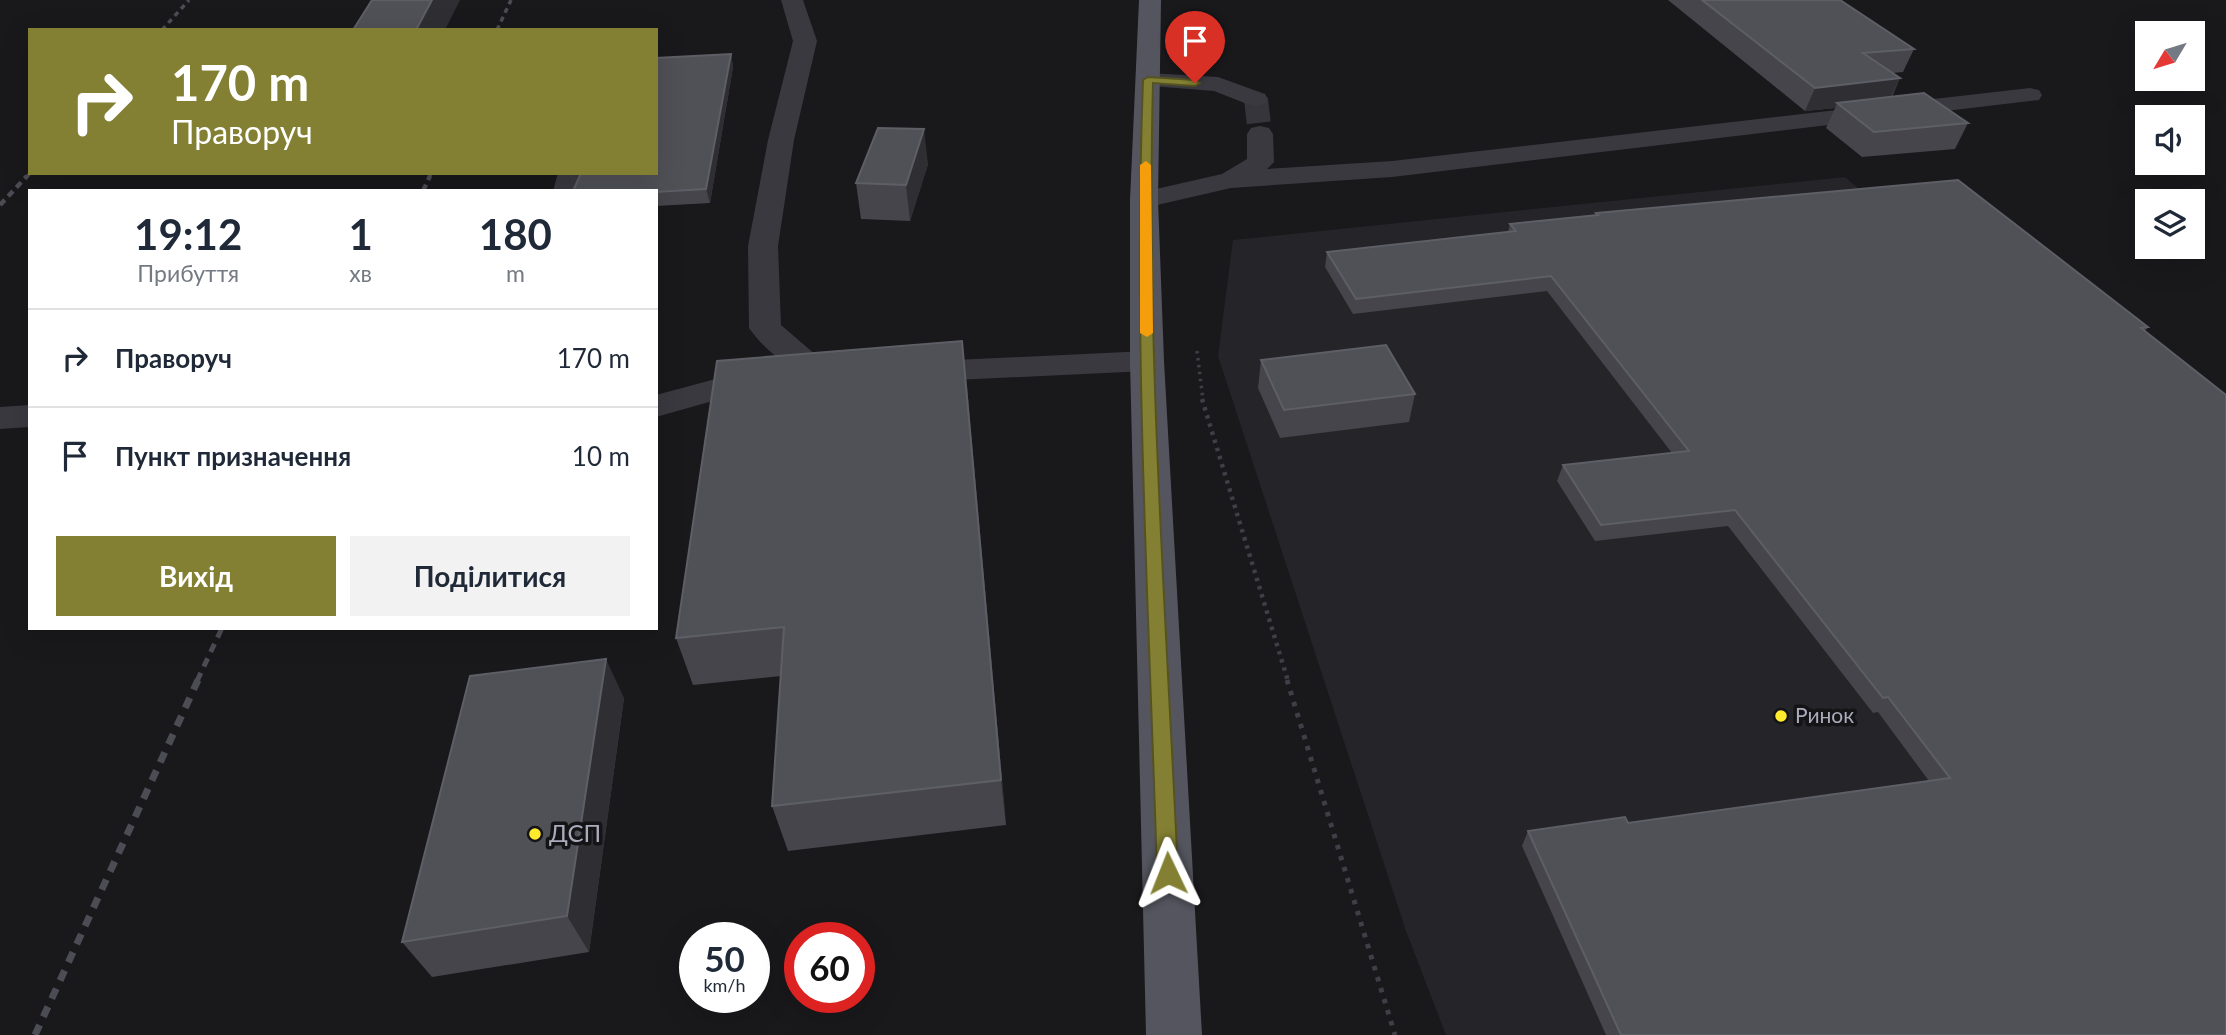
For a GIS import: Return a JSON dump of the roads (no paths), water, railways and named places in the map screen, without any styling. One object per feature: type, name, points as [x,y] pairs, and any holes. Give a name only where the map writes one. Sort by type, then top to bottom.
[{"type":"main road","points":[[1150,0],[1144,200],[1147,361],[1174,1035]]},
{"type":"lane","points":[[792,0],[805,41],[781,140],[763,246],[765,328],[806,364]]},
{"type":"lane","points":[[1148,80],[1218,84],[1256,99]]},
{"type":"lane","points":[[1144,200],[1231,180],[1392,169],[2030,95]]},
{"type":"lane","points":[[1231,180],[1260,162],[1260,134]]},
{"type":"lane","points":[[658,405],[806,364],[863,374],[1147,361]]},
{"type":"lane","points":[[0,418],[28,416]]},
{"type":"tunnel","points":[[1256,99],[1260,134]]},
{"type":"railway","points":[[164,28],[189,0]]},
{"type":"railway","points":[[498,28],[511,0]]},
{"type":"railway","points":[[0,205],[27,176]]},
{"type":"railway","points":[[424,189],[430,176]]},
{"type":"railway","points":[[197,681],[221,630]]},
{"type":"railway","points":[[35,1035],[198,680]]},
{"type":"place","name":"Ринок","points":[[1781,716]]},
{"type":"place","name":"ДСП","points":[[535,834]]}]
